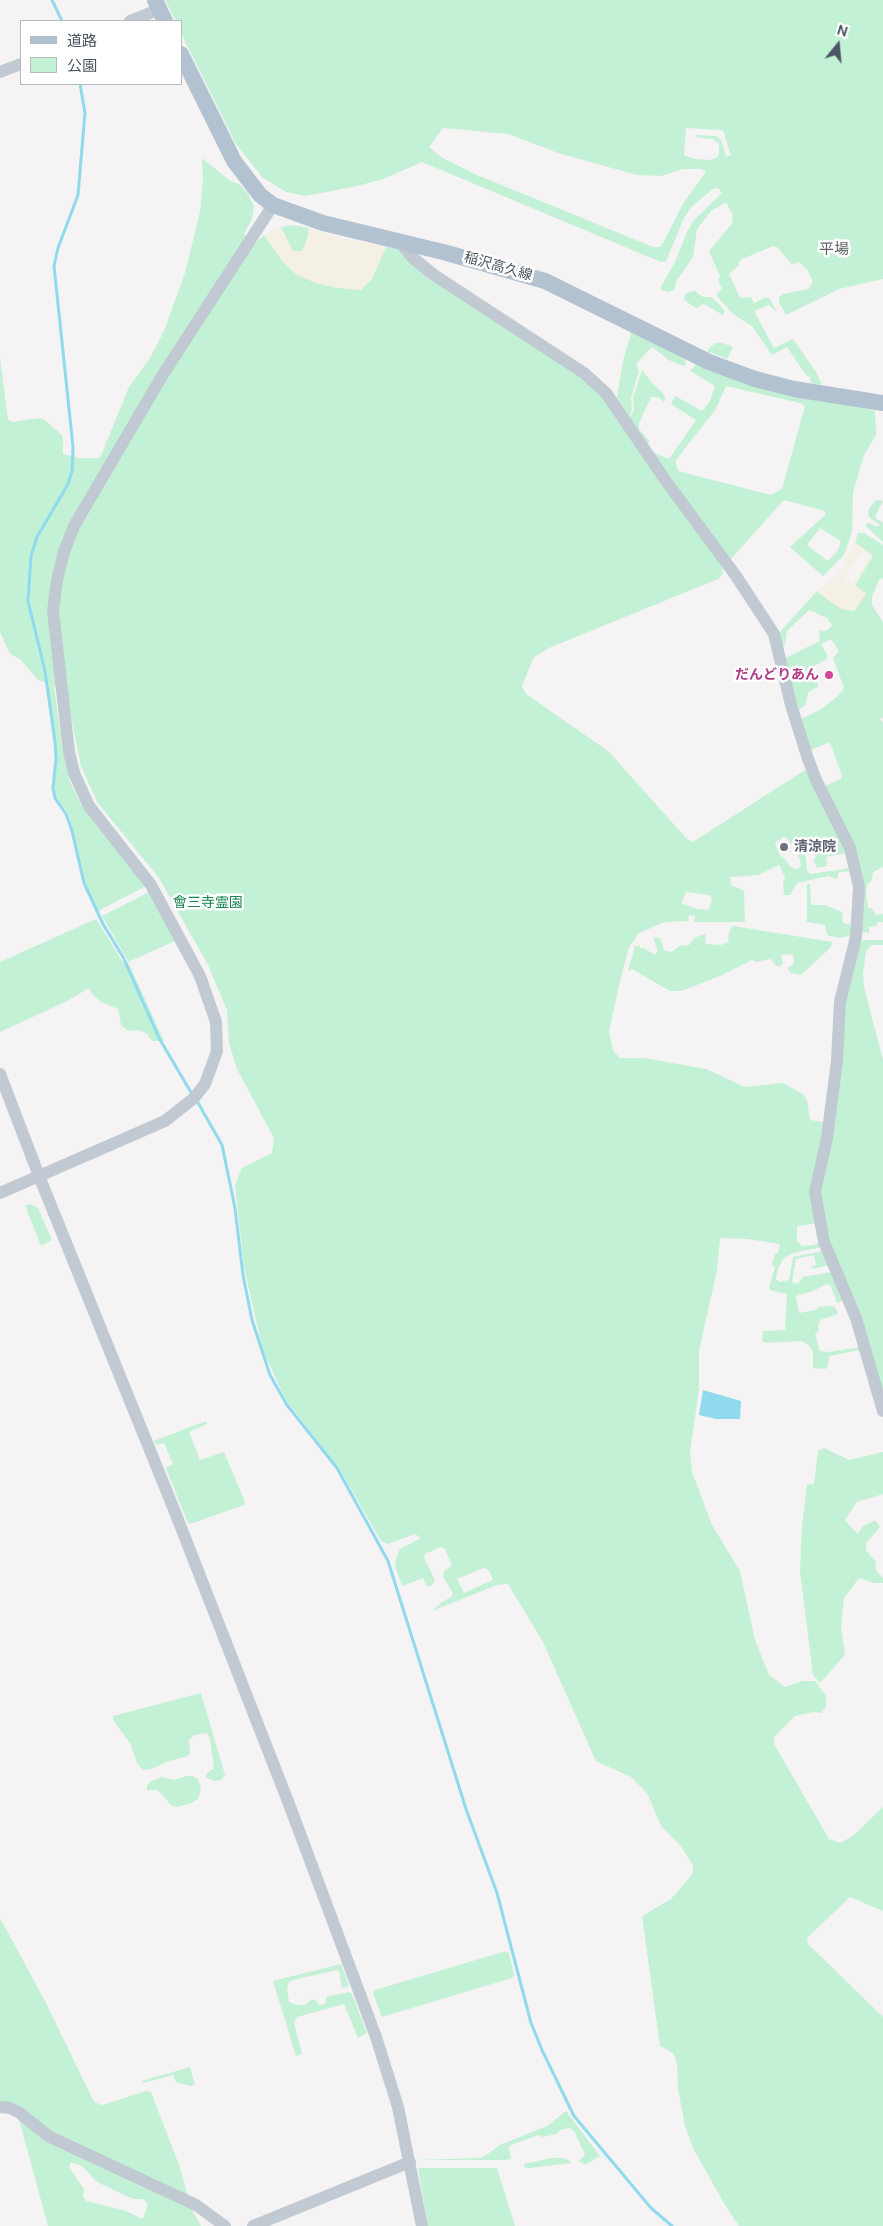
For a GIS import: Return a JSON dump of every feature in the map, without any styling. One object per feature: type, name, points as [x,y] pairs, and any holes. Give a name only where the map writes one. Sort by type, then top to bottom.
[{"type":"main road","name":"稲沢高久線","points":[[182,56],[234,162],[260,195],[273,205],[290,213],[323,223],[494,265],[544,282],[568,291],[709,362],[755,379],[794,389],[883,403]]},
{"type":"street","points":[[133,20],[160,10]]},
{"type":"street","points":[[0,72],[20,64]]},
{"type":"street","points":[[0,1193],[165,1121],[180,1110],[205,1084],[217,1051],[216,1022],[200,976],[150,885],[89,806],[77,781],[69,752],[53,611],[57,580],[64,552],[74,526],[162,376],[273,205]]},
{"type":"street","points":[[400,242],[412,257],[434,274],[584,373],[606,393],[666,481],[736,576],[774,634],[791,705],[807,756],[816,780],[850,848],[858,887],[856,937],[840,1002],[837,1061],[827,1138],[816,1192],[824,1242],[856,1318],[883,1410]]},
{"type":"street","points":[[0,1074],[289,1804],[389,2077],[398,2107],[422,2226]]},
{"type":"street","points":[[0,2107],[10,2108],[20,2113],[48,2136],[196,2205],[225,2226]]},
{"type":"street","points":[[253,2226],[410,2162]]},
{"type":"green space","points":[[165,0],[883,0],[883,279],[839,289],[786,315],[779,302],[779,297],[783,294],[809,289],[813,282],[807,269],[799,262],[792,265],[777,247],[773,246],[740,260],[738,266],[729,274],[740,298],[751,297],[754,303],[766,297],[770,299],[777,312],[769,305],[754,311],[774,348],[793,339],[816,372],[822,385],[811,383],[810,377],[806,375],[787,347],[772,355],[752,326],[733,314],[716,295],[722,289],[718,280],[720,276],[709,251],[732,224],[733,215],[726,202],[711,211],[697,229],[693,257],[677,280],[674,290],[669,292],[661,290],[661,286],[675,262],[694,220],[722,193],[718,188],[713,189],[692,206],[684,218],[666,261],[661,262],[422,162],[383,179],[357,186],[306,196],[286,192],[262,177],[236,144],[182,35],[182,20],[175,20]],"holes":[[[443,128],[509,134],[558,153],[637,175],[661,176],[683,169],[701,169],[706,172],[684,202],[663,243],[660,247],[653,247],[477,175],[441,157],[429,147]],[[686,128],[723,130],[731,156],[726,156],[721,140],[716,136],[696,135],[695,137],[713,139],[719,144],[719,154],[716,158],[709,160],[695,159],[684,155]]]},
{"type":"green space","name":"會三寺霊園","points":[[202,158],[229,180],[240,185],[248,194],[254,206],[252,219],[244,234],[254,244],[264,235],[284,263],[384,250],[386,247],[401,250],[595,385],[722,566],[723,574],[718,579],[549,648],[534,657],[522,686],[526,694],[608,751],[687,839],[693,842],[805,770],[809,771],[847,853],[826,857],[827,866],[817,868],[813,859],[816,858],[813,849],[805,852],[807,870],[810,874],[852,868],[853,871],[839,872],[837,879],[828,876],[797,883],[790,895],[784,895],[783,884],[785,877],[779,865],[758,875],[730,877],[731,885],[744,891],[745,922],[694,922],[695,916],[689,915],[688,921],[665,922],[639,933],[629,947],[620,981],[609,1031],[613,1051],[620,1058],[644,1058],[706,1069],[745,1087],[783,1083],[803,1094],[807,1100],[810,1120],[832,1123],[844,1003],[859,942],[883,940],[883,945],[871,945],[866,951],[863,974],[864,987],[883,1060],[883,1403],[821,1223],[797,1226],[797,1241],[802,1246],[814,1245],[818,1243],[818,1239],[822,1247],[793,1253],[784,1258],[778,1268],[776,1279],[779,1282],[789,1280],[793,1257],[823,1251],[829,1265],[813,1269],[811,1266],[816,1265],[814,1255],[796,1259],[792,1282],[798,1284],[803,1277],[832,1272],[844,1300],[837,1303],[831,1286],[827,1284],[796,1297],[799,1313],[815,1310],[819,1307],[835,1307],[838,1314],[820,1320],[818,1325],[819,1331],[815,1334],[820,1351],[829,1352],[860,1347],[860,1350],[829,1356],[828,1366],[825,1369],[813,1368],[813,1352],[809,1345],[802,1341],[765,1343],[762,1341],[763,1331],[785,1330],[787,1294],[770,1290],[769,1288],[775,1267],[772,1265],[780,1244],[748,1239],[720,1238],[717,1270],[699,1351],[699,1390],[690,1451],[692,1472],[712,1525],[740,1571],[755,1640],[769,1675],[785,1687],[803,1681],[815,1681],[826,1696],[826,1707],[821,1713],[813,1712],[795,1716],[774,1737],[774,1744],[829,1839],[840,1843],[853,1836],[883,1807],[883,1911],[850,1897],[807,1938],[808,1944],[883,2017],[883,2226],[739,2226],[693,2148],[685,2126],[678,2089],[677,2063],[673,2053],[660,2046],[642,1916],[671,1899],[692,1875],[693,1865],[680,1845],[661,1826],[647,1793],[631,1777],[596,1761],[543,1642],[508,1584],[497,1585],[432,1611],[451,1597],[453,1593],[443,1577],[444,1571],[452,1566],[445,1549],[441,1547],[425,1554],[424,1557],[435,1581],[432,1585],[427,1587],[423,1578],[402,1586],[395,1566],[397,1556],[400,1549],[421,1538],[415,1534],[388,1544],[381,1541],[340,1470],[286,1400],[263,1351],[244,1267],[235,1185],[242,1168],[272,1153],[274,1138],[237,1069],[229,1043],[227,1010],[208,965],[159,878],[97,802],[81,766],[66,693],[54,686],[63,753],[70,782],[81,804],[146,886],[98,911],[85,882],[68,813],[56,797],[54,789],[57,759],[48,683],[38,680],[20,659],[10,654],[0,632],[0,357],[8,420],[13,422],[39,418],[45,420],[63,436],[63,454],[80,458],[100,458],[129,387],[150,358],[164,331],[185,273],[200,212],[203,179]],"holes":[[[784,837],[788,839],[800,859],[801,867],[792,868],[780,856],[775,843]],[[686,892],[709,895],[712,898],[709,910],[697,909],[681,903]],[[483,1568],[489,1570],[493,1580],[464,1593],[457,1579]]]},
{"type":"green space","points":[[294,225],[309,228],[306,244],[302,251],[292,251],[281,227]]},
{"type":"green space","points":[[695,291],[703,297],[711,297],[716,301],[725,311],[723,315],[704,304],[696,308],[684,300],[686,293]]},
{"type":"green space","points":[[636,331],[684,357],[686,365],[684,366],[669,360],[652,347],[636,364],[639,371],[631,398],[632,410],[629,417],[617,397],[623,361],[631,333]]},
{"type":"green space","points":[[715,343],[722,343],[733,347],[727,359],[707,351]]},
{"type":"green space","points":[[697,363],[875,411],[876,435],[864,455],[853,492],[852,532],[844,555],[823,576],[790,547],[825,515],[825,511],[784,500],[729,561],[654,453],[669,459],[696,420],[671,404],[675,396],[702,411],[710,401],[715,386],[690,371]],"holes":[[[726,386],[800,403],[805,406],[782,489],[771,495],[678,471],[675,461],[716,409]],[[820,528],[841,541],[838,550],[828,561],[807,545]]]},
{"type":"green space","points":[[642,370],[665,398],[664,402],[658,397],[651,397],[639,423],[639,429],[650,442],[645,445],[628,420],[634,411],[633,397]]},
{"type":"green space","points":[[876,500],[883,501],[875,516],[883,523],[883,542],[865,525],[869,523],[878,527],[880,525],[870,518],[868,514],[870,507]]},
{"type":"green space","points":[[858,533],[864,533],[883,545],[883,578],[879,580],[872,597],[872,605],[883,622],[883,717],[880,719],[883,723],[883,867],[873,872],[872,880],[867,885],[866,893],[868,908],[871,908],[876,915],[883,914],[883,922],[877,922],[877,926],[869,927],[869,933],[860,931],[863,908],[825,786],[841,779],[842,776],[830,742],[811,750],[799,720],[820,710],[838,696],[844,688],[833,658],[839,651],[831,639],[821,644],[827,654],[827,659],[810,668],[818,687],[808,692],[806,704],[796,710],[785,658],[820,641],[819,630],[826,631],[832,625],[827,618],[809,610],[787,631],[785,645],[781,647],[779,637],[780,632],[817,591],[832,603],[855,610],[866,594],[855,586],[872,555],[855,543]]},
{"type":"green space","points":[[807,884],[810,884],[811,905],[825,905],[842,912],[843,923],[851,925],[853,931],[849,936],[839,938],[827,935],[825,925],[807,922]]},
{"type":"green space","points":[[149,892],[175,941],[128,962],[164,1041],[152,1041],[147,1034],[139,1030],[128,1031],[121,1025],[118,1009],[101,1002],[92,994],[89,988],[65,1002],[0,1032],[0,962],[96,919],[124,964],[128,961],[102,916]]},
{"type":"green space","points":[[733,926],[832,942],[831,947],[801,975],[791,973],[788,970],[794,961],[793,954],[781,955],[783,963],[780,967],[775,965],[771,959],[756,962],[752,960],[720,976],[681,991],[670,991],[632,969],[628,971],[635,946],[640,946],[640,948],[644,948],[655,955],[658,951],[653,937],[660,938],[664,950],[671,952],[680,946],[689,945],[694,938],[705,934],[706,944],[721,945],[728,942],[729,932]]},
{"type":"green space","points":[[30,1204],[38,1208],[52,1240],[41,1246],[25,1205]]},
{"type":"green space","points":[[206,1421],[207,1424],[189,1432],[200,1460],[224,1452],[245,1502],[244,1505],[190,1524],[166,1468],[173,1464],[164,1443],[156,1445],[154,1441]]},
{"type":"green space","points":[[824,1448],[849,1460],[883,1452],[883,1494],[857,1502],[845,1520],[858,1534],[863,1526],[874,1521],[877,1522],[880,1527],[866,1543],[866,1550],[876,1562],[876,1570],[883,1578],[883,1583],[874,1583],[859,1578],[844,1598],[841,1626],[845,1655],[820,1683],[813,1675],[800,1571],[802,1526],[807,1485],[814,1484],[818,1451]]},
{"type":"green space","points":[[201,1693],[225,1775],[221,1780],[214,1781],[206,1777],[206,1774],[214,1768],[210,1739],[207,1733],[194,1735],[189,1740],[190,1752],[188,1756],[169,1761],[152,1769],[144,1770],[140,1767],[130,1743],[113,1720],[113,1716]]},
{"type":"green space","points":[[193,1776],[198,1779],[201,1789],[198,1799],[191,1803],[177,1807],[171,1805],[158,1790],[147,1790],[147,1785],[150,1782],[162,1777],[174,1780]]},
{"type":"green space","points":[[0,1918],[45,2001],[94,2102],[102,2105],[146,2091],[151,2092],[179,2165],[192,2210],[201,2226],[48,2226],[13,2104],[0,2101]],"holes":[[[71,2162],[82,2166],[96,2181],[107,2187],[133,2199],[143,2199],[148,2204],[143,2219],[123,2210],[86,2201],[83,2197],[84,2189],[69,2167]]]},
{"type":"green space","points":[[506,1951],[509,1953],[514,1975],[512,1978],[382,2017],[373,1993],[375,1990]]},
{"type":"green space","points":[[341,1964],[349,1986],[342,1988],[339,1971],[337,1970],[293,1980],[289,1982],[287,1989],[289,2002],[305,2005],[312,1999],[317,2001],[319,2005],[323,2005],[326,2002],[326,1997],[349,1992],[352,1994],[367,2033],[358,2038],[344,2004],[297,2017],[294,2023],[302,2054],[296,2056],[273,1981]]},
{"type":"green space","points":[[190,2067],[195,2085],[190,2086],[176,2082],[173,2075],[143,2083],[142,2081]]},
{"type":"green space","points":[[566,2111],[600,2156],[585,2165],[579,2161],[585,2154],[574,2131],[570,2128],[560,2130],[557,2134],[542,2137],[539,2135],[511,2145],[509,2147],[511,2159],[415,2160],[482,2158],[500,2145],[547,2126]]},
{"type":"green space","points":[[552,2158],[563,2158],[571,2163],[525,2168],[524,2164]]},
{"type":"green space","points":[[418,2168],[497,2168],[515,2226],[428,2226]]},
{"type":"sand","points":[[281,227],[293,251],[302,251],[308,237],[309,228],[333,236],[386,247],[372,279],[361,290],[337,288],[316,283],[297,275],[284,263],[264,235]]},
{"type":"sand","points":[[855,543],[872,555],[855,585],[866,594],[855,610],[841,609],[817,591],[837,575]],"holes":[[[862,551],[870,557],[852,584],[844,578]]]},
{"type":"water","points":[[703,1390],[741,1401],[740,1419],[716,1419],[699,1415]]},
{"type":"waterway","points":[[52,0],[62,20]]},
{"type":"waterway","points":[[80,85],[85,113],[78,195],[58,248],[54,266],[73,447],[72,471],[68,484],[37,537],[31,556],[28,601],[45,671],[55,742],[56,759],[53,788],[55,798],[66,814],[72,831],[84,883],[103,924],[123,957],[159,1038],[192,1094]]},
{"type":"waterway","points":[[197,1101],[222,1145],[235,1208],[243,1275],[252,1320],[270,1375],[287,1405],[337,1468],[388,1561],[466,1809],[497,1893],[531,2023],[542,2050],[574,2116],[651,2208],[672,2226]]},
{"type":"place","name":"だんどりあん","points":[[829,675]]},
{"type":"place","name":"清涼院","points":[[784,847]]},
{"type":"district","name":"平場","points":[[834,250]]}]
